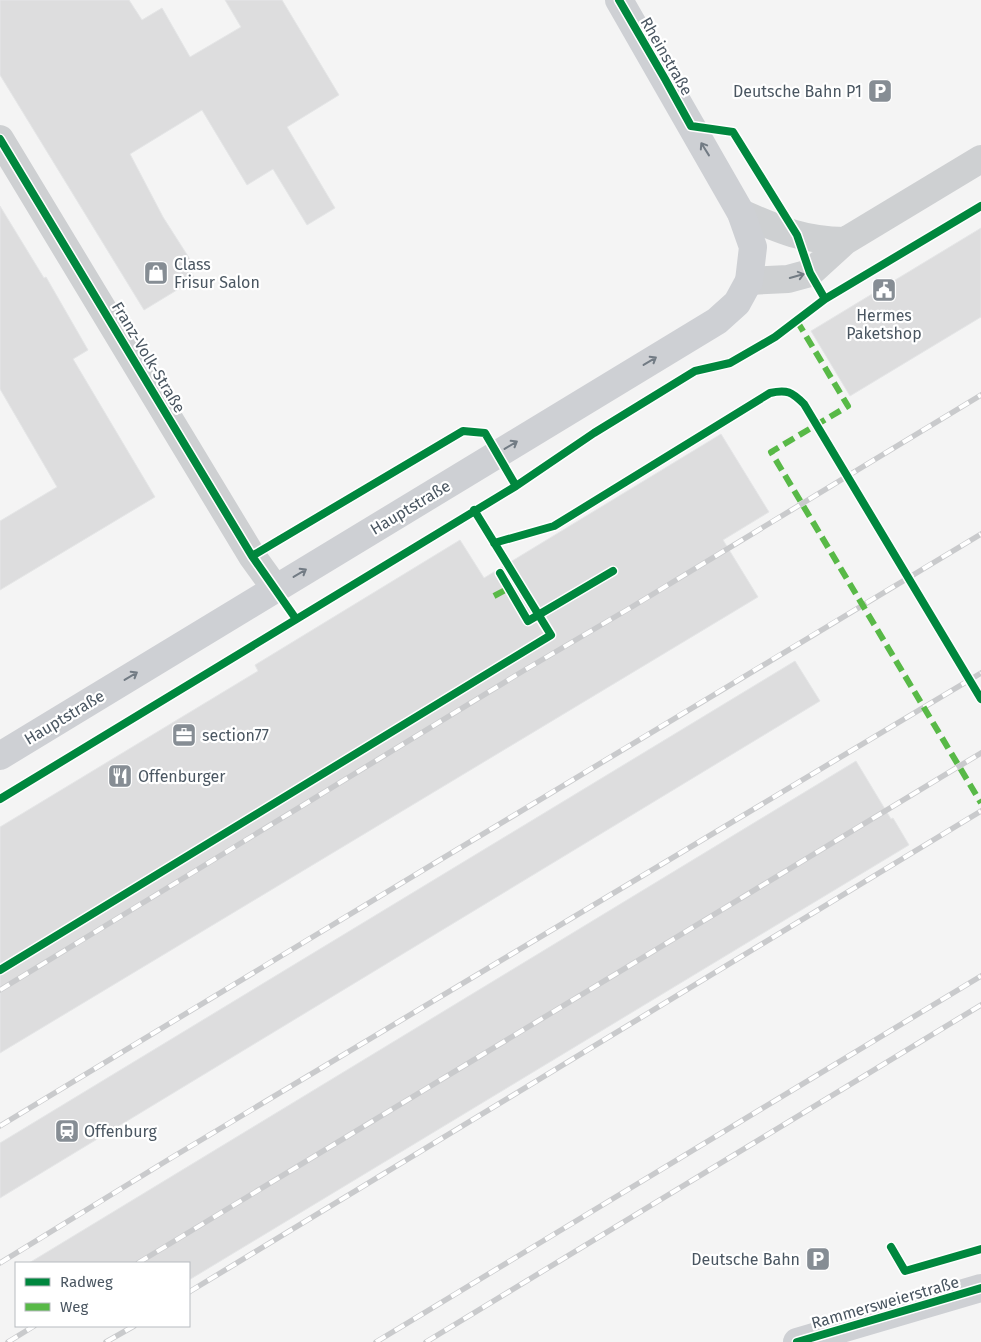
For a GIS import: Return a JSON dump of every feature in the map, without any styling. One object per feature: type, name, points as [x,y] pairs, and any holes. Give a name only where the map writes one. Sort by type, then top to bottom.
[{"type":"street","name":"Rheinstraße","points":[[620,0],[742,213]]},
{"type":"street","name":"Franz-Volk-Straße","points":[[0,139],[252,556],[275,588]]},
{"type":"street","points":[[748,281],[788,279],[810,273],[845,241],[981,159]]},
{"type":"street","points":[[742,213],[797,235],[820,240],[845,241]]},
{"type":"street","name":"Hauptstraße","points":[[0,756],[717,321],[737,303],[748,281],[753,248],[742,213]]},
{"type":"street","name":"Rammersweierstraße","points":[[797,1342],[981,1288]]},
{"type":"building","points":[[0,0],[129,0],[142,20],[162,8],[190,57],[241,27],[225,0],[282,0],[339,95],[287,127],[335,208],[307,225],[273,169],[247,185],[202,110],[130,154],[163,217],[193,264],[188,267],[195,279],[144,310],[0,75]]},
{"type":"building","points":[[0,206],[44,278],[46,277],[88,350],[73,359],[155,497],[0,590],[0,521],[57,487],[0,389]]},
{"type":"building","points":[[981,228],[981,317],[850,396],[811,331]]},
{"type":"building","points":[[721,434],[769,512],[723,540],[758,597],[0,1053],[0,827],[258,671],[255,665],[460,540],[484,578]]},
{"type":"building","points":[[795,661],[820,701],[0,1198],[0,1143]]},
{"type":"building","points":[[856,761],[909,845],[190,1279],[190,1262],[31,1262]]},
{"type":"railway","points":[[0,990],[523,671],[981,395]]},
{"type":"railway","points":[[0,1126],[981,534]]},
{"type":"railway","points":[[0,1263],[171,1158],[981,673]]},
{"type":"railway","points":[[140,1262],[981,753]]},
{"type":"railway","points":[[190,1291],[981,811]]},
{"type":"railway","points":[[376,1342],[981,976]]},
{"type":"railway","points":[[426,1342],[981,1005]]},
{"type":"railway","points":[[8,1342],[32,1327]]},
{"type":"railway","points":[[106,1342],[132,1327]]},
{"type":"marked path","points":[[797,321],[848,406],[771,452],[981,803]]},
{"type":"marked path","points":[[494,596],[509,588]]},
{"type":"cycle path","points":[[619,0],[691,126],[733,132],[797,235],[810,273],[825,299]]},
{"type":"cycle path","points":[[0,139],[252,556],[296,619]]},
{"type":"cycle path","points":[[0,799],[516,486],[594,433],[695,371],[730,363],[775,337],[825,299],[981,206]]},
{"type":"cycle path","points":[[494,543],[554,526],[770,393],[789,392],[804,404],[981,699]]},
{"type":"cycle path","points":[[252,556],[463,431],[485,433],[516,486]]},
{"type":"cycle path","points":[[0,970],[551,635],[474,510]]},
{"type":"cycle path","points":[[500,573],[528,621],[613,571]]},
{"type":"cycle path","points":[[891,1247],[905,1271],[981,1249]]},
{"type":"cycle path","points":[[797,1342],[981,1288]]},
{"type":"place","name":"Deutsche Bahn P1","points":[[880,91]]},
{"type":"place","name":"Class Frisur Salon","points":[[156,273]]},
{"type":"place","name":"Hermes Paketshop","points":[[884,290]]},
{"type":"place","name":"section77","points":[[184,735]]},
{"type":"place","name":"Offenburger","points":[[120,776]]},
{"type":"place","name":"Offenburg","points":[[67,1131]]},
{"type":"place","name":"Deutsche Bahn","points":[[818,1259]]}]
